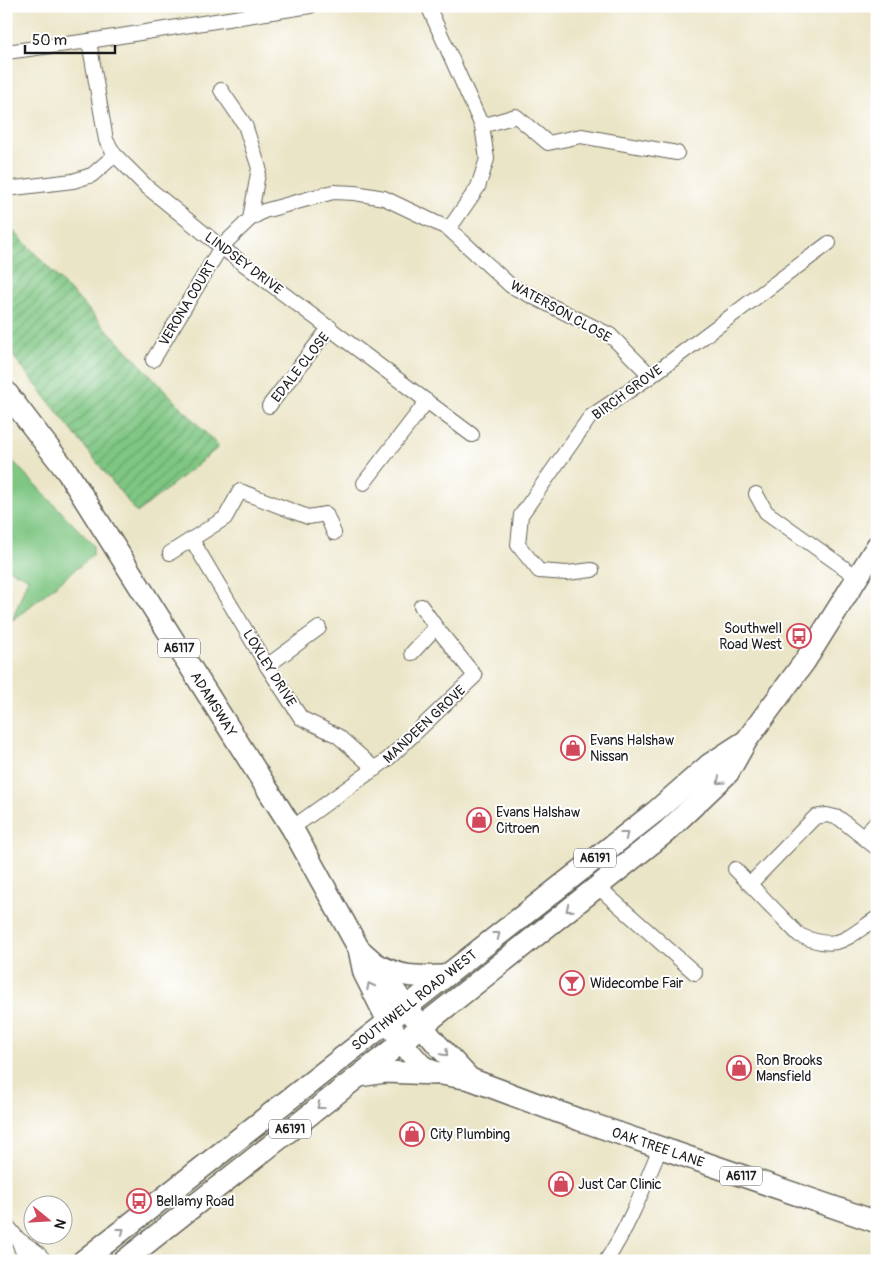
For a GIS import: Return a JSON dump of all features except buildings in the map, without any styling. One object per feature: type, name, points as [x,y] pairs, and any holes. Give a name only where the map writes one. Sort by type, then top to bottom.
[{"type":"main road","name":"ADAMSWAY","points":[[6,392],[68,473],[292,828],[359,949],[364,973],[395,1031]]},
{"type":"main road","name":"SOUTHWELL ROAD WEST","points":[[414,1016],[514,953],[666,832],[728,773],[746,741],[805,661],[877,546]]},
{"type":"main road","name":"SOUTHWELL ROAD WEST","points":[[414,1016],[444,976],[655,812],[710,764],[746,741]]},
{"type":"main road","name":"ADAMSWAY","points":[[359,949],[376,964],[414,1016]]},
{"type":"main road","points":[[376,964],[392,973],[406,977],[444,976]]},
{"type":"main road","points":[[395,1031],[396,1022],[414,1016]]},
{"type":"main road","name":"OAK TREE LANE","points":[[414,1016],[470,1079]]},
{"type":"main road","name":"SOUTHWELL ROAD WEST","points":[[124,1261],[358,1076],[395,1031]]},
{"type":"main road","name":"SOUTHWELL ROAD WEST","points":[[83,1261],[281,1106],[395,1031]]},
{"type":"main road","name":"OAK TREE LANE","points":[[395,1031],[421,1064],[429,1070],[470,1079],[660,1148],[877,1222]]},
{"type":"main road","points":[[358,1076],[390,1072],[441,1074]]},
{"type":"street","points":[[6,52],[89,41],[310,6]]},
{"type":"street","points":[[428,6],[482,126],[487,159],[478,187],[449,229]]},
{"type":"street","name":"LINDSEY DRIVE","points":[[89,41],[106,140],[115,155],[146,187],[221,246],[472,435]]},
{"type":"street","points":[[221,90],[245,125],[259,168],[250,219]]},
{"type":"street","points":[[482,126],[516,116],[548,143],[581,136],[677,153]]},
{"type":"street","points":[[6,190],[73,181],[92,175],[115,155]]},
{"type":"street","name":"WATERSON CLOSE","points":[[250,219],[264,211],[333,192],[355,193],[384,198],[449,229],[512,286],[610,335],[651,376]]},
{"type":"street","name":"VERONA COURT","points":[[153,360],[221,246],[250,219]]},
{"type":"street","name":"BIRCH GROVE","points":[[592,570],[567,573],[539,571],[518,545],[521,515],[590,417],[651,376],[830,243]]},
{"type":"street","name":"EDALE CLOSE","points":[[269,406],[330,327]]},
{"type":"street","points":[[364,483],[427,402]]},
{"type":"street","points":[[170,553],[224,518],[240,491],[308,517],[326,514],[334,532]]},
{"type":"street","points":[[756,494],[766,512],[857,577]]},
{"type":"street","name":"LOXLEY DRIVE","points":[[192,540],[301,718],[338,736],[375,769]]},
{"type":"street","points":[[412,653],[436,627],[422,606]]},
{"type":"street","name":"MANDEEN GROVE","points":[[292,828],[388,759],[475,676],[436,627]]},
{"type":"street","points":[[268,666],[319,628]]},
{"type":"street","points":[[750,884],[815,817],[828,815],[839,818],[869,841],[873,825]]},
{"type":"street","points":[[735,869],[799,935],[822,944],[840,942],[877,918]]},
{"type":"street","points":[[597,886],[695,973]]},
{"type":"street","points":[[606,1261],[631,1217],[660,1148]]},
{"type":"street","points":[[6,1224],[18,1239],[37,1252],[45,1261]]},
{"type":"street","points":[[18,1239],[26,1261]]},
{"type":"green space","points":[[6,223],[219,447],[137,513],[6,347]]},
{"type":"green space","points":[[6,454],[93,545],[93,555],[12,621],[28,578],[6,568]]},
{"type":"place","name":"Southwell Road West","points":[[799,636]]},
{"type":"place","name":"Evans Halshaw Nissan","points":[[573,748]]},
{"type":"place","name":"Evans Halshaw Citroen","points":[[479,820]]},
{"type":"place","name":"Widecombe Fair","points":[[572,983]]},
{"type":"place","name":"Ron Brooks Mansfield","points":[[739,1068]]},
{"type":"place","name":"City Plumbing","points":[[412,1134]]},
{"type":"place","name":"Just Car Clinic","points":[[561,1184]]},
{"type":"place","name":"Bellamy Road","points":[[139,1201]]}]
